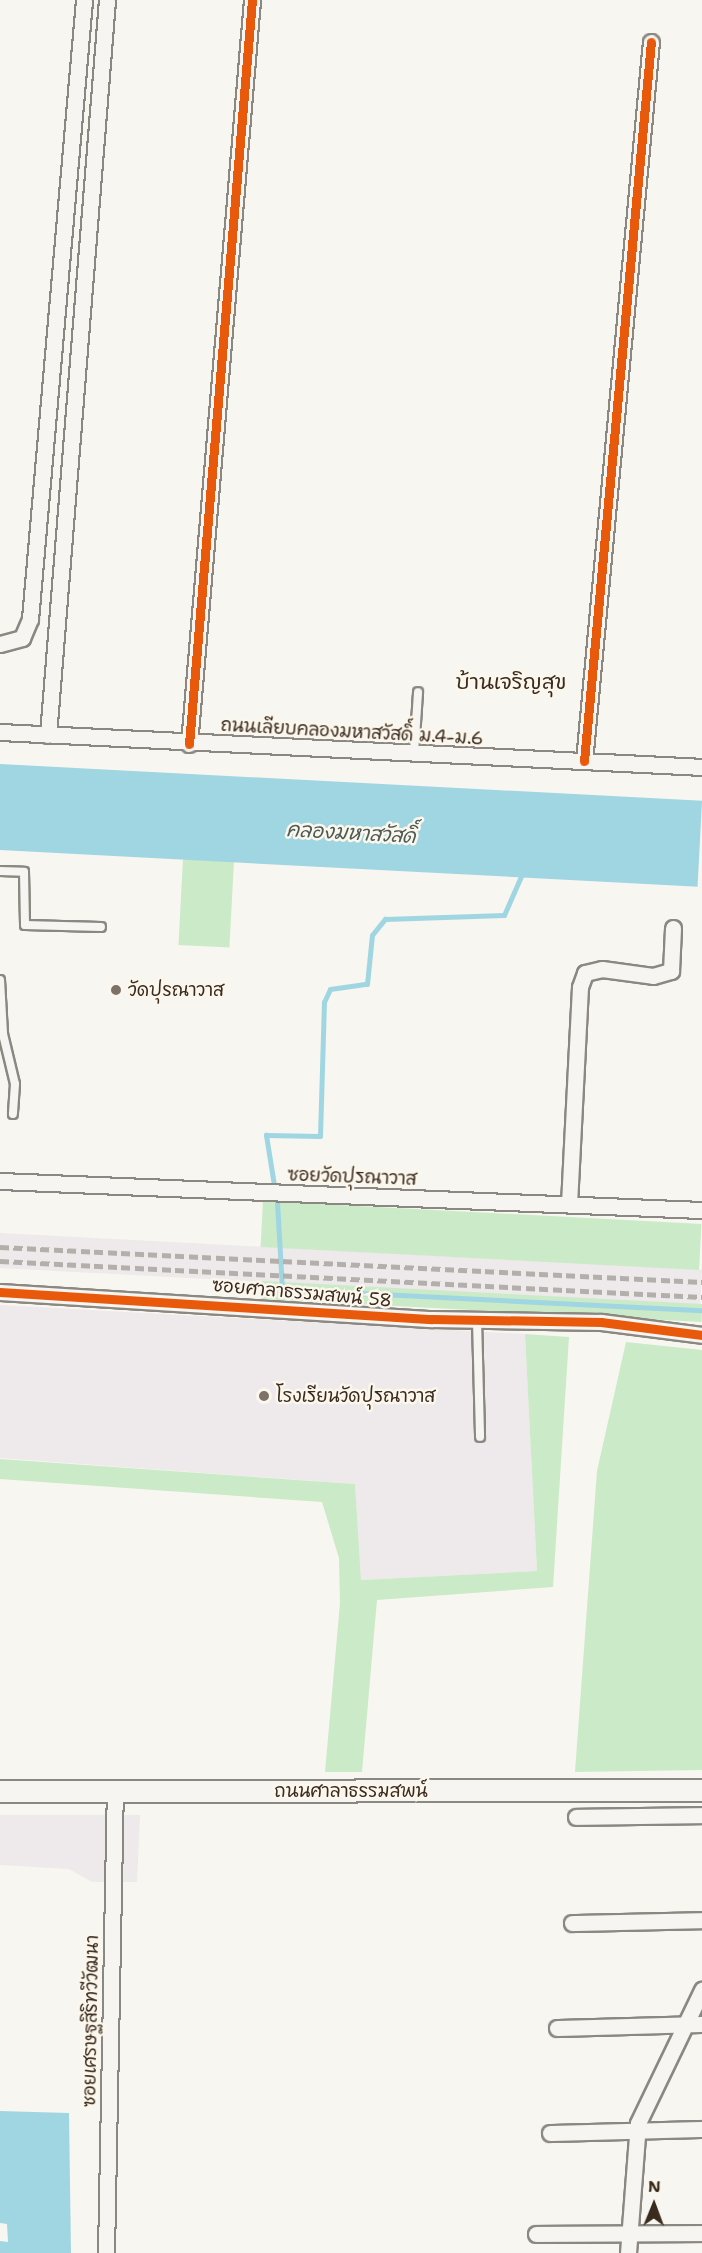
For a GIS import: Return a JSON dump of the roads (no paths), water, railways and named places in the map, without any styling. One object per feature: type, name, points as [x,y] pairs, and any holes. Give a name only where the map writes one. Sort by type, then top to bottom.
[{"type":"street","points":[[0,644],[22,638],[30,620],[84,0]]},
{"type":"street","points":[[48,735],[107,0]]},
{"type":"street","points":[[189,744],[252,0]]},
{"type":"street","points":[[584,761],[651,42]]},
{"type":"street","name":"ถนนเลียบคลองมหาสวัสดิ์ ม.4-ม.6","points":[[0,732],[189,744],[702,767]]},
{"type":"street","points":[[569,1204],[580,987],[585,973],[602,969],[653,976],[671,971],[673,928]]},
{"type":"street","name":"ซอยวัดปุรณาวาส","points":[[0,1181],[702,1210]]},
{"type":"street","name":"ซอยศาลาธรรมสพน์ 58","points":[[0,1292],[477,1320],[601,1322],[702,1335]]},
{"type":"street","name":"ซอยเศรษฐสิริทวีวัฒนา","points":[[106,2253],[115,1790]]},
{"type":"street","name":"ถนนศาลาธรรมสพน์","points":[[0,1791],[702,1790]]},
{"type":"street","points":[[576,1817],[702,1815]]},
{"type":"street","points":[[572,1923],[702,1920]]},
{"type":"street","points":[[628,2253],[637,2130],[702,1990]]},
{"type":"street","points":[[556,2028],[702,2024]]},
{"type":"street","points":[[550,2133],[702,2129]]},
{"type":"street","points":[[536,2234],[702,2233]]},
{"type":"lane","points":[[414,755],[418,692]]},
{"type":"lane","points":[[0,871],[24,872],[26,925],[101,927]]},
{"type":"lane","points":[[0,980],[3,1034],[15,1084],[13,1114]]},
{"type":"lane","points":[[477,1320],[480,1437]]},
{"type":"water","name":"คลองมหาสวัสดิ์","points":[[0,764],[702,801],[698,887],[0,850]]},
{"type":"water","points":[[0,2111],[69,2113],[71,2253],[0,2253],[0,2241],[8,2242],[7,2224],[0,2223]]},
{"type":"waterway","points":[[274,1185],[266,1135],[320,1136],[324,1002],[330,989],[367,984],[372,935],[385,919],[504,915],[522,874]]},
{"type":"waterway","points":[[277,1202],[282,1289],[702,1310]]},
{"type":"railway","points":[[0,1247],[702,1282]]},
{"type":"railway","points":[[0,1261],[702,1297]]},
{"type":"place","name":"วัดปุรณาวาส","points":[[116,990]]},
{"type":"place","name":"โรงเรียนวัดปุรณาวาส","points":[[264,1396]]},
{"type":"district","name":"บ้านเจริญสุข","points":[[511,682]]}]
